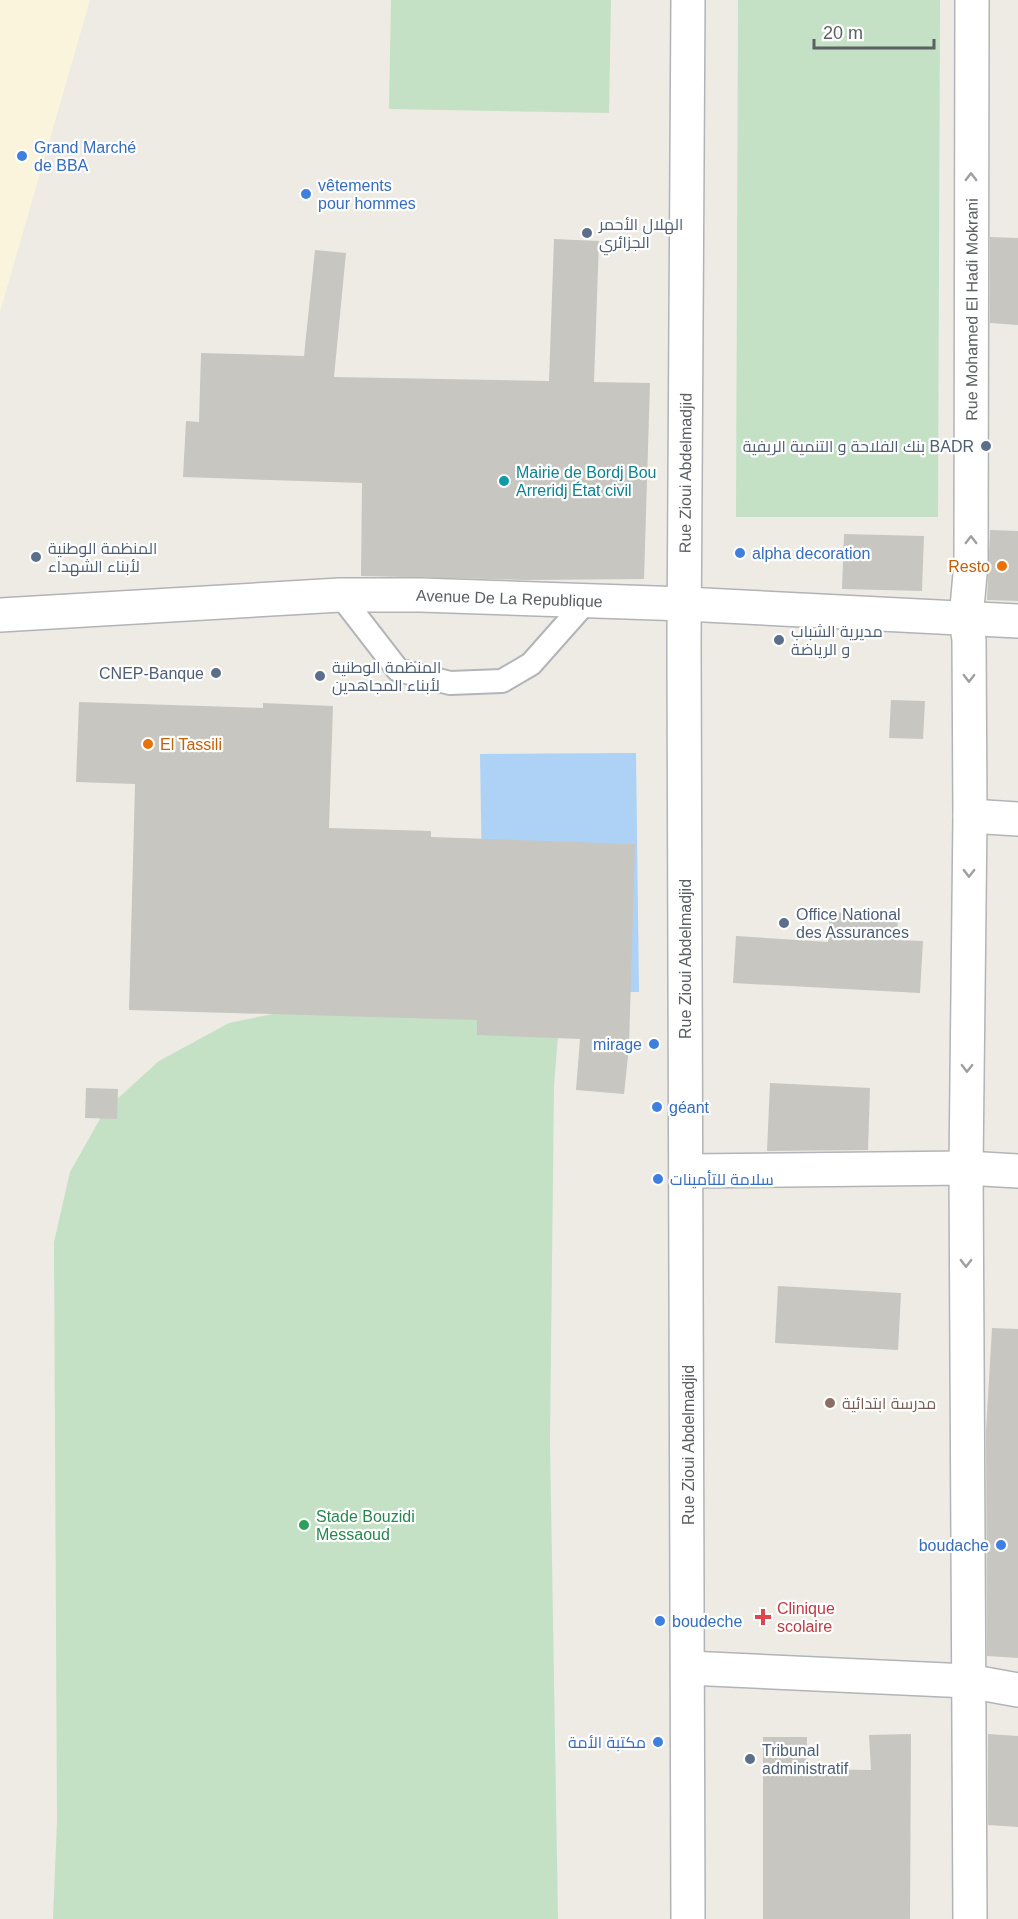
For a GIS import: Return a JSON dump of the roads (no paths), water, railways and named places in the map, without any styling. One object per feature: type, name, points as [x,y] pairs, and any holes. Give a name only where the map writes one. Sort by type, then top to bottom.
[{"type":"main road","name":"Rue Zioui Abdelmadjid","points":[[688,0],[684,881],[687,1171],[688,1919]]},
{"type":"main road","name":"Rue Mohamed El Hadi Mokrani","points":[[970,1919],[966,1168],[970,816],[969,640],[966,619],[971,563],[972,0]]},
{"type":"main road","name":"Avenue De La Republique","points":[[0,615],[340,595],[421,595],[685,604],[1018,621]]},
{"type":"main road","points":[[970,816],[1018,819]]},
{"type":"main road","points":[[687,1171],[966,1168],[1018,1171]]},
{"type":"main road","points":[[688,1668],[968,1681],[1018,1690]]},
{"type":"lane","points":[[340,595],[398,669],[450,683],[502,681],[531,664],[586,602]]},
{"type":"water","points":[[636,753],[639,992],[484,993],[480,754]]},
{"type":"place","name":"Grand Marché de BBA","points":[[22,156]]},
{"type":"place","name":"vêtements pour hommes","points":[[306,194]]},
{"type":"place","name":"الهلال الأحمر الجزائري","points":[[587,233]]},
{"type":"place","name":"بنك الفلاحة و التنمية الريفية BADR","points":[[986,446]]},
{"type":"place","name":"Mairie de Bordj Bou Arreridj État civil","points":[[504,481]]},
{"type":"place","name":"alpha decoration","points":[[740,553]]},
{"type":"place","name":"المنظمة الوطنية لأبناء الشهداء","points":[[36,557]]},
{"type":"place","name":"Resto","points":[[1002,566]]},
{"type":"place","name":"مديرية الشباب و الرياضة","points":[[779,640]]},
{"type":"place","name":"CNEP-Banque","points":[[216,673]]},
{"type":"place","name":"المنظمة الوطنية لأبناء المجاهدين","points":[[320,676]]},
{"type":"place","name":"El Tassili","points":[[148,744]]},
{"type":"place","name":"Office National des Assurances","points":[[784,923]]},
{"type":"place","name":"mirage","points":[[654,1044]]},
{"type":"place","name":"géant","points":[[657,1107]]},
{"type":"place","name":"سلامة للتأمينات","points":[[658,1179]]},
{"type":"place","name":"مدرسة ابتدائية","points":[[830,1403]]},
{"type":"place","name":"Stade Bouzidi Messaoud","points":[[304,1525]]},
{"type":"place","name":"boudache","points":[[1001,1545]]},
{"type":"place","name":"Clinique scolaire","points":[[763,1617]]},
{"type":"place","name":"boudeche","points":[[660,1621]]},
{"type":"place","name":"مكتبة الأمة","points":[[658,1742]]},
{"type":"place","name":"Tribunal administratif","points":[[750,1759]]}]
